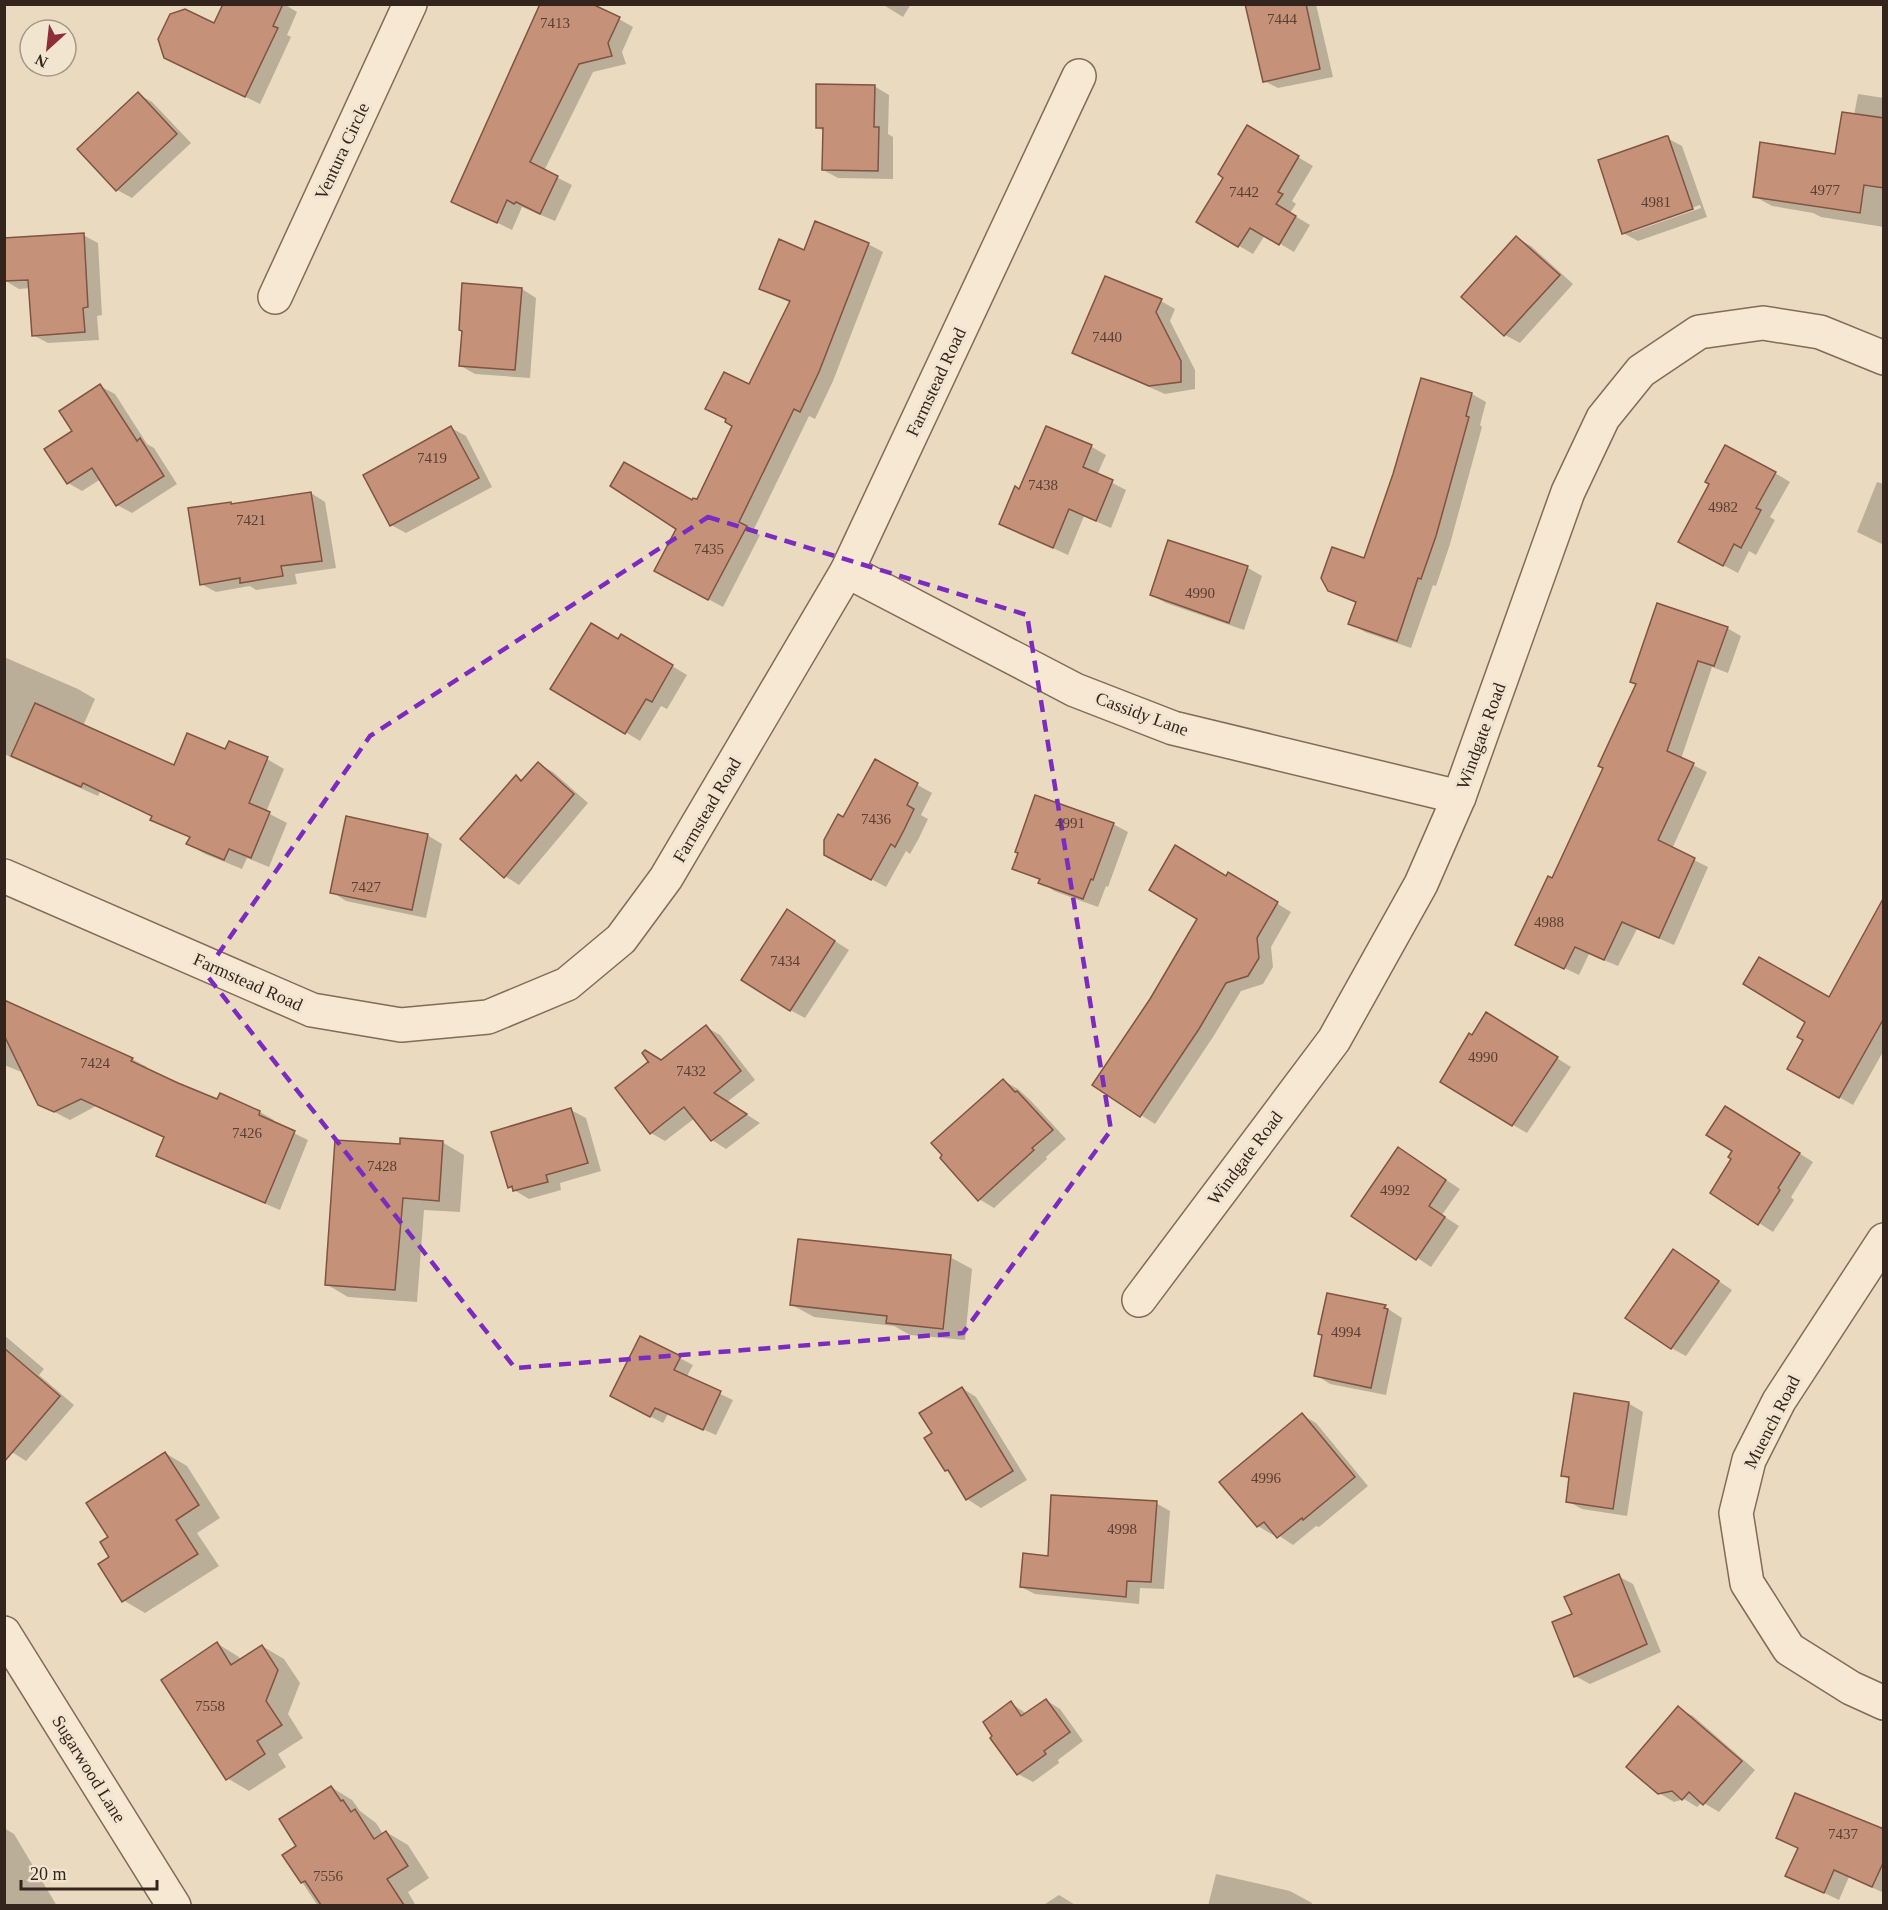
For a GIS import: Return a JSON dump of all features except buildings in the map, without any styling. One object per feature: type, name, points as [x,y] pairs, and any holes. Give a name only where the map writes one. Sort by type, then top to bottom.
[{"type":"street","name":"Ventura Circle","points":[[275,297],[410,4]]},
{"type":"street","name":"Farmstead Road","points":[[4,876],[312,1010],[401,1025],[488,1017],[567,984],[621,939],[666,878],[847,571],[1079,76]]},
{"type":"street","name":"Windgate Road","points":[[1139,1299],[1334,1040],[1421,884],[1459,797],[1568,492],[1603,418],[1641,371],[1699,332],[1763,323],[1820,332],[1884,358]]},
{"type":"street","name":"Cassidy Lane","points":[[847,571],[1075,690],[1173,728],[1459,797]]},
{"type":"street","name":"Muench Road","points":[[1884,1240],[1779,1401],[1749,1460],[1736,1513],[1747,1583],[1789,1649],[1851,1688],[1884,1703]]},
{"type":"street","name":"Sugarwood Lane","points":[[4,1633],[174,1905]]},
{"type":"highlighted area","points":[[708,517],[1027,615],[1111,1130],[963,1333],[515,1368],[205,973],[370,736]]}]
